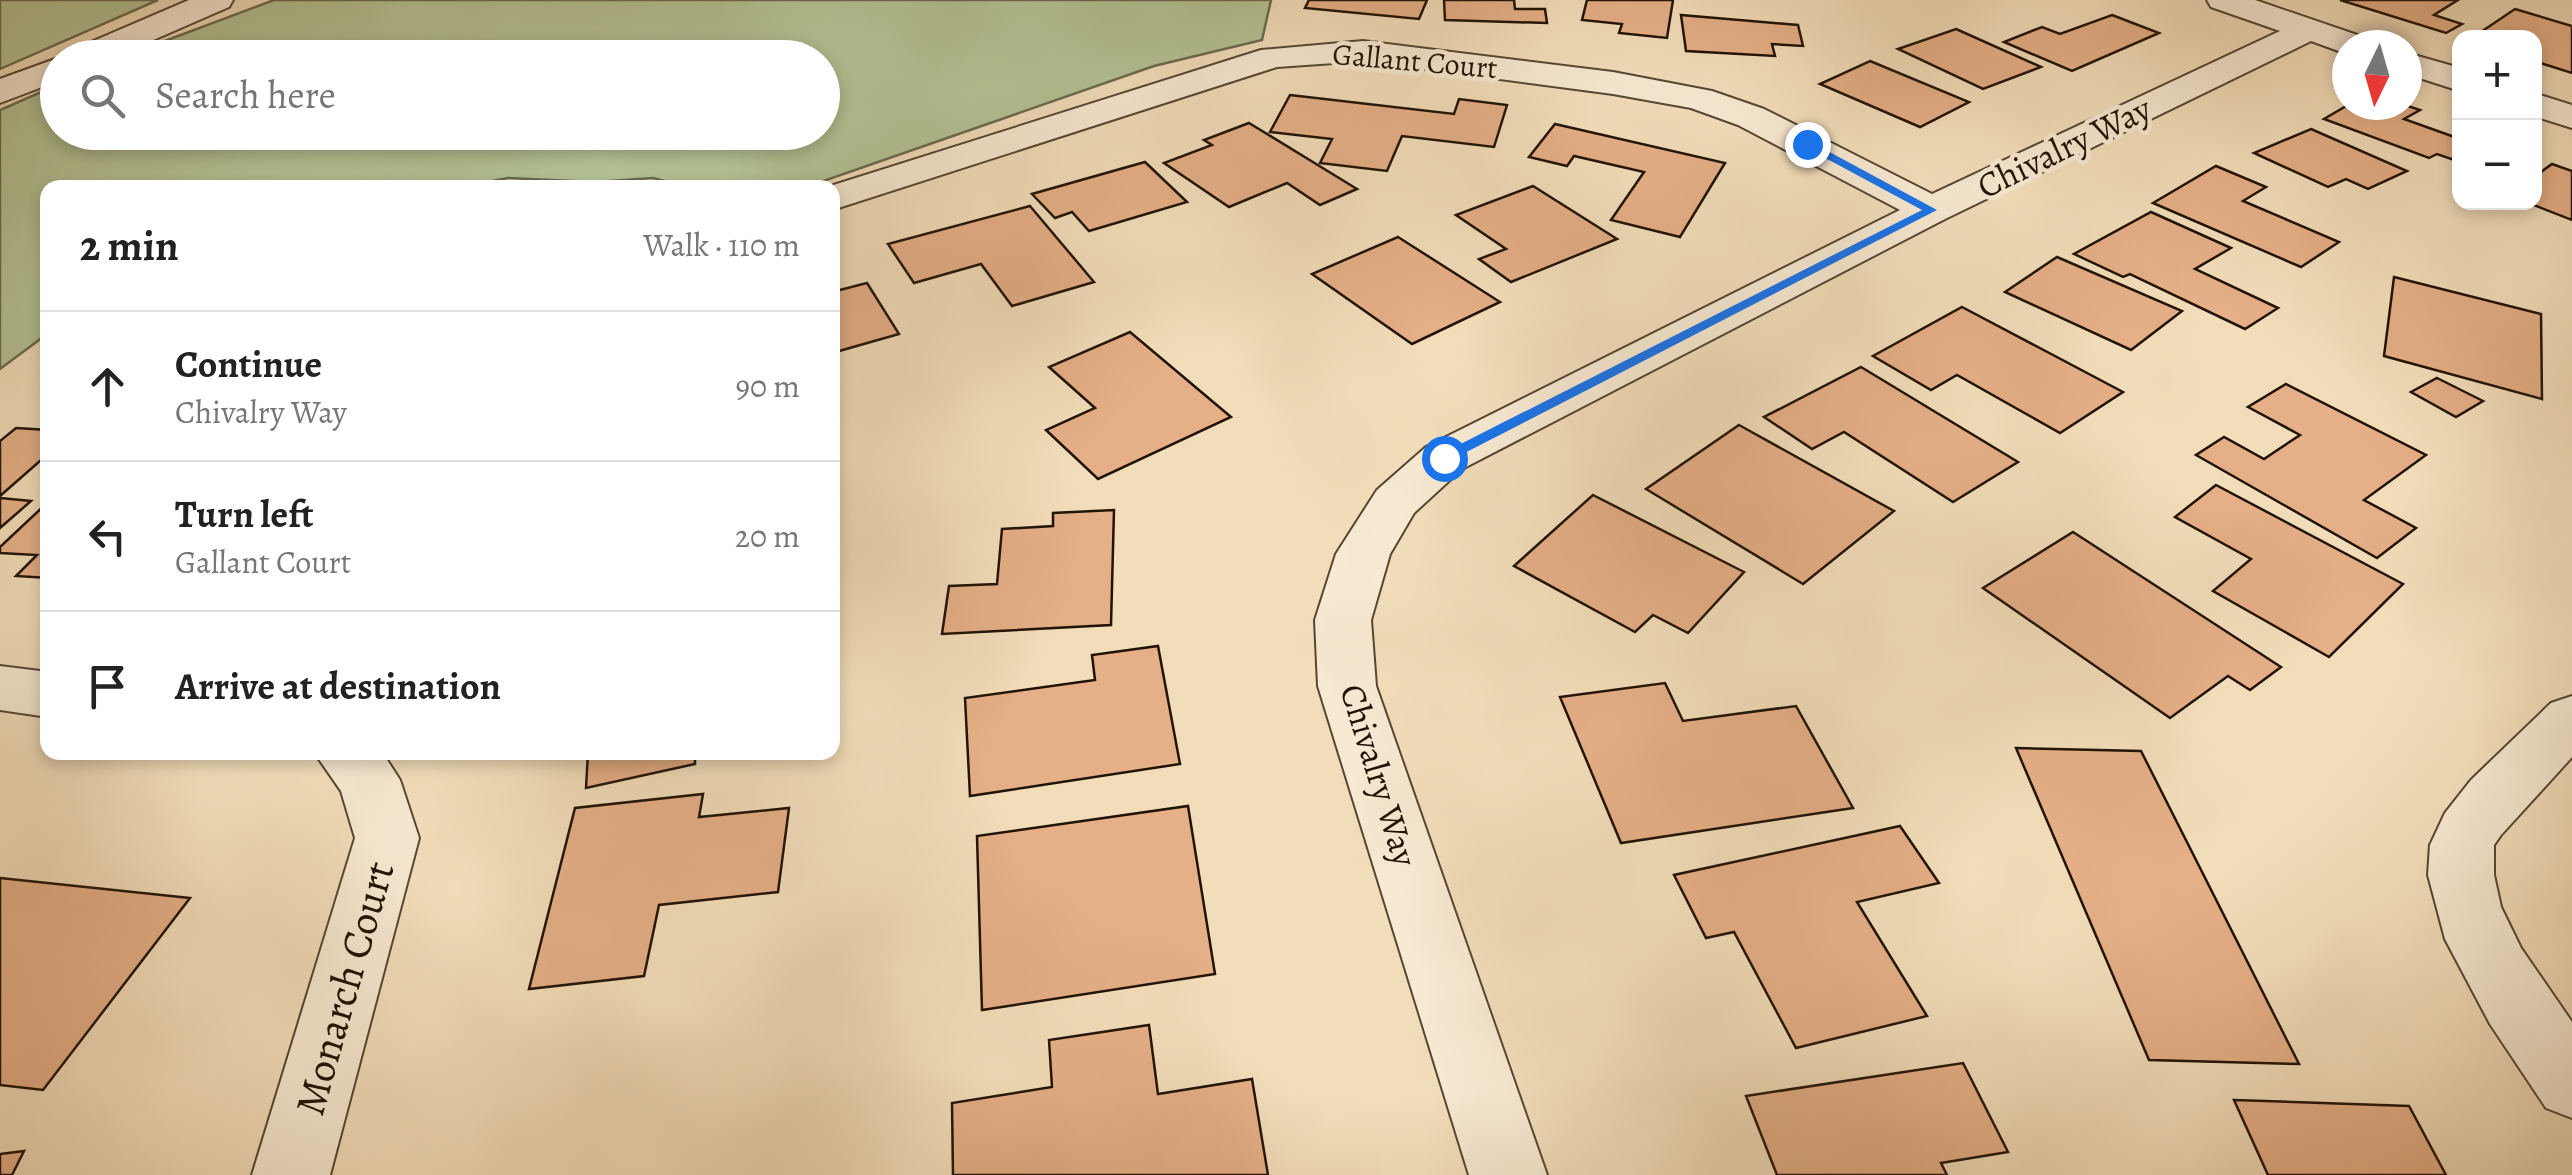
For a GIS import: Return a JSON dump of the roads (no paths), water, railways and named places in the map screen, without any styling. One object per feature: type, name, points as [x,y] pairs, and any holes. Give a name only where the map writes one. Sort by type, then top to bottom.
[{"type":"street","points":[[124,40],[217,0]]},
{"type":"street","points":[[2224,0],[2331,38]]},
{"type":"street","name":"Chivalry Way","points":[[1508,1175],[1347,686],[1343,620],[1362,554],[1395,502],[1444,458],[1931,210],[2331,38]]},
{"type":"street","name":"Gallant Court","points":[[840,195],[1273,57],[1363,51],[1613,83],[1700,99],[1751,117],[1931,210]]},
{"type":"street","points":[[2422,67],[2452,77]]},
{"type":"street","points":[[0,92],[40,75]]},
{"type":"street","points":[[2542,107],[2572,117]]},
{"type":"street","points":[[0,688],[40,694]]},
{"type":"street","points":[[2572,719],[2494,798],[2462,843],[2464,899],[2490,960],[2572,1083]]},
{"type":"street","name":"Monarch Court","points":[[292,1175],[387,838],[370,780],[351,760]]}]
